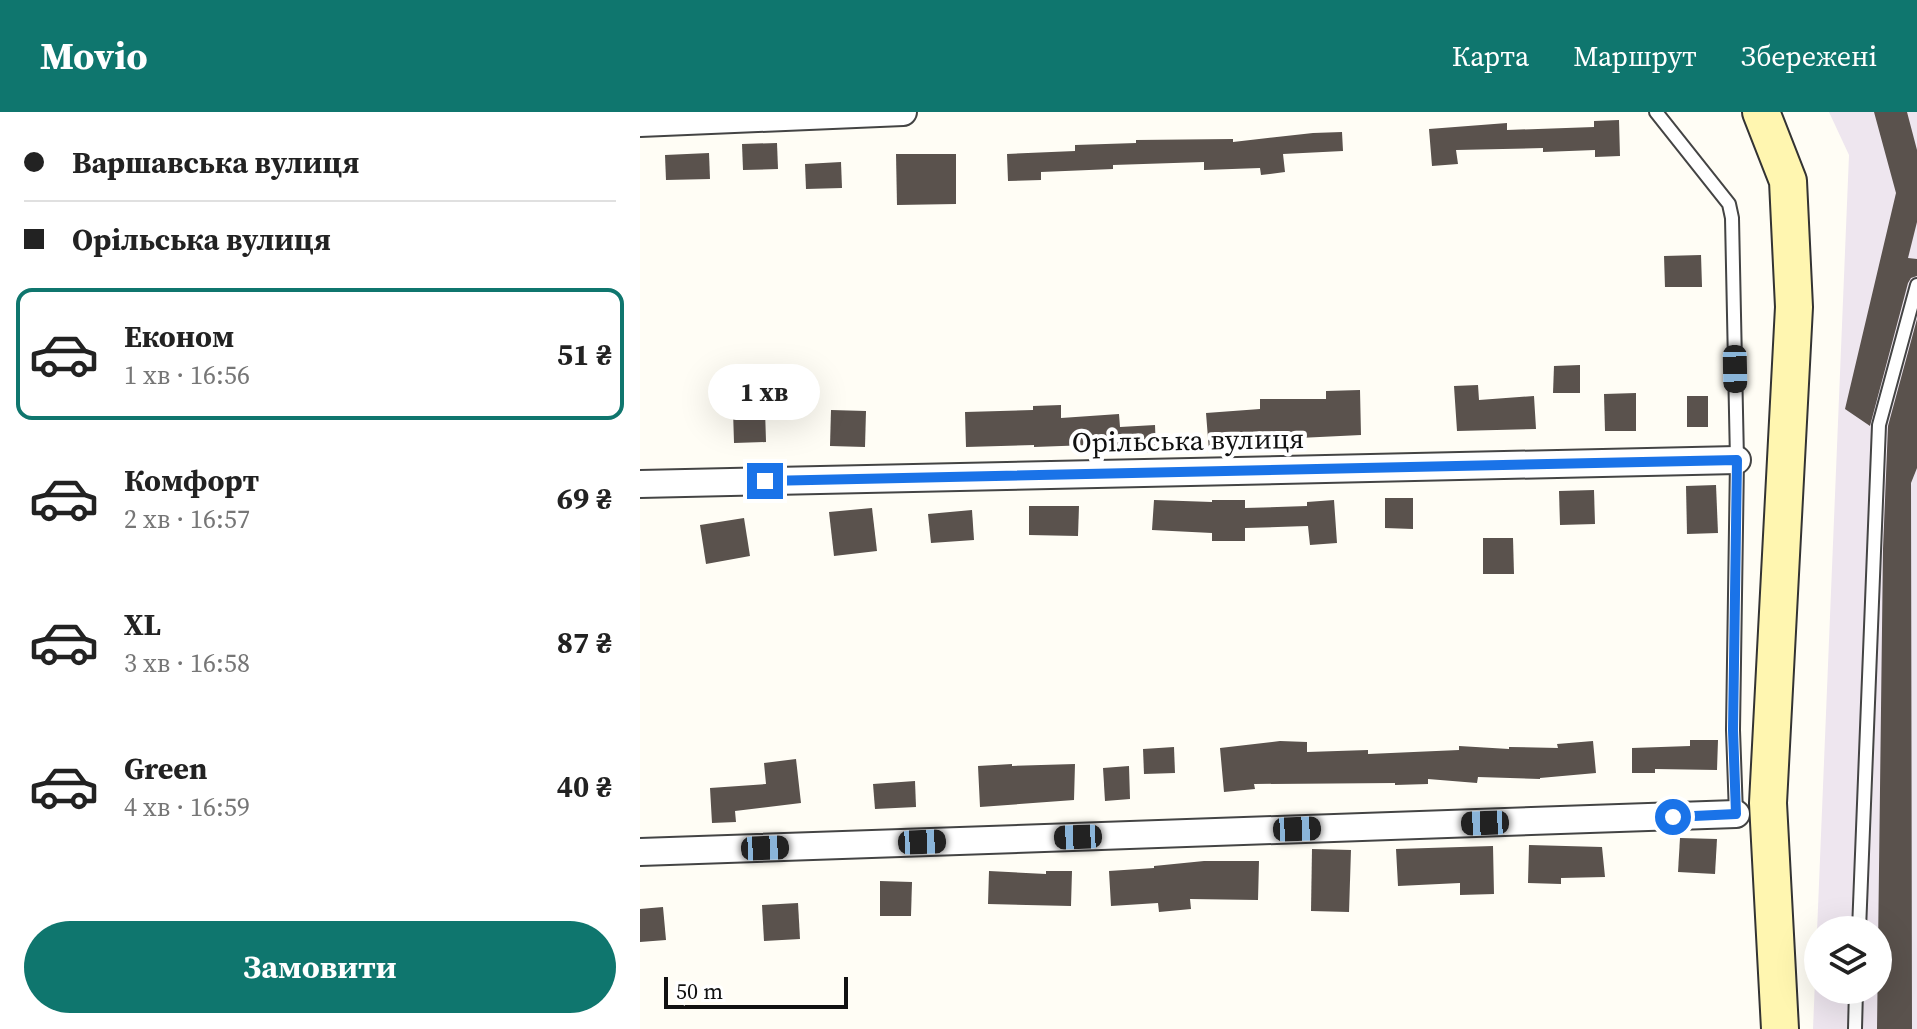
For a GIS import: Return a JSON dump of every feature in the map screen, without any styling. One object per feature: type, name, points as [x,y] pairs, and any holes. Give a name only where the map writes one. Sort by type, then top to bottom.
[{"type":"street","points":[[640,123],[903,112]]},
{"type":"street","points":[[1761,112],[1788,181],[1794,307],[1768,803],[1780,1029]]},
{"type":"street","name":"Орільська вулиця","points":[[640,484],[1737,460]]},
{"type":"street","points":[[640,852],[1736,814]]},
{"type":"lane","points":[[1656,112],[1729,204],[1732,218],[1737,460],[1733,730],[1736,814]]},
{"type":"lane","points":[[1860,916],[1879,425],[1917,285]]},
{"type":"lane","points":[[1855,1029],[1856,1004]]},
{"type":"shaded area","points":[[1829,112],[1917,112],[1917,1029],[1813,1029],[1814,1004],[1892,1004],[1892,916],[1818,916],[1849,155]]},
{"type":"building","points":[[1874,112],[1907,112],[1917,150],[1917,222],[1908,258],[1917,259],[1917,276],[1908,283],[1870,426],[1845,409],[1896,193]]},
{"type":"building","points":[[1619,120],[1620,156],[1595,157],[1595,150],[1543,152],[1543,148],[1456,150],[1458,164],[1432,166],[1429,129],[1507,123],[1507,130],[1594,127],[1594,121]]},
{"type":"building","points":[[1342,132],[1343,151],[1283,154],[1285,172],[1261,175],[1260,168],[1204,170],[1204,162],[1113,165],[1113,169],[1041,172],[1041,180],[1008,181],[1007,154],[1075,151],[1075,145],[1136,143],[1136,140],[1233,139],[1233,142]]},
{"type":"building","points":[[777,143],[778,169],[743,170],[742,144]]},
{"type":"building","points":[[709,153],[710,179],[666,180],[665,155]]},
{"type":"building","points":[[896,154],[956,154],[956,204],[897,205]]},
{"type":"building","points":[[841,162],[842,188],[806,189],[805,164]]},
{"type":"building","points":[[1701,255],[1702,287],[1665,287],[1664,256]]},
{"type":"building","points":[[1917,319],[1917,468],[1911,483],[1912,1029],[1877,1029],[1877,1004],[1892,1004],[1892,916],[1878,916],[1883,549],[1888,426]]},
{"type":"building","points":[[1580,365],[1580,393],[1553,393],[1554,366]]},
{"type":"building","points":[[1478,385],[1479,400],[1534,396],[1536,429],[1457,431],[1454,386]]},
{"type":"building","points":[[1360,390],[1361,435],[1299,438],[1299,442],[1247,441],[1247,448],[1209,451],[1206,413],[1260,409],[1260,399],[1326,399],[1326,391]]},
{"type":"building","points":[[1636,393],[1636,431],[1605,431],[1604,394]]},
{"type":"building","points":[[1687,396],[1708,396],[1708,427],[1687,427]]},
{"type":"building","points":[[1061,405],[1061,418],[1119,414],[1120,427],[1155,425],[1156,452],[1131,453],[1131,446],[966,447],[965,412],[1033,410],[1033,406]]},
{"type":"building","points":[[765,409],[766,442],[734,443],[733,410]]},
{"type":"building","points":[[831,410],[866,411],[865,447],[830,446]]},
{"type":"building","points":[[1716,485],[1718,533],[1687,534],[1686,486]]},
{"type":"building","points":[[1594,490],[1595,524],[1560,525],[1559,491]]},
{"type":"building","points":[[1385,498],[1413,498],[1413,529],[1385,528]]},
{"type":"building","points":[[1154,500],[1245,500],[1245,508],[1307,506],[1307,502],[1334,500],[1337,543],[1310,545],[1308,526],[1245,528],[1245,541],[1212,541],[1212,533],[1152,530]]},
{"type":"building","points":[[1029,506],[1079,506],[1078,536],[1029,535]]},
{"type":"building","points":[[872,508],[877,551],[834,556],[829,512]]},
{"type":"building","points":[[972,510],[974,540],[931,543],[928,514]]},
{"type":"building","points":[[744,518],[750,556],[706,564],[700,525]]},
{"type":"building","points":[[1483,538],[1513,538],[1514,574],[1483,574]]},
{"type":"building","points":[[1690,740],[1718,740],[1717,770],[1655,769],[1655,773],[1632,773],[1632,748],[1690,746]]},
{"type":"building","points":[[1280,741],[1307,742],[1307,752],[1368,750],[1368,754],[1459,750],[1459,746],[1558,748],[1557,744],[1593,741],[1596,773],[1540,779],[1478,777],[1477,783],[1428,779],[1428,784],[1395,785],[1254,784],[1255,789],[1224,792],[1220,748]]},
{"type":"building","points":[[1174,747],[1175,773],[1144,774],[1143,749]]},
{"type":"building","points":[[796,759],[801,803],[735,811],[736,822],[712,823],[710,788],[766,784],[764,763]]},
{"type":"building","points":[[1075,764],[1074,800],[980,807],[978,766]]},
{"type":"building","points":[[1129,766],[1130,799],[1105,801],[1103,768]]},
{"type":"building","points":[[915,781],[916,807],[875,809],[873,784]]},
{"type":"building","points":[[1680,838],[1717,839],[1715,874],[1678,872]]},
{"type":"building","points":[[1529,845],[1602,847],[1605,877],[1561,878],[1561,884],[1528,883]]},
{"type":"building","points":[[1493,846],[1494,894],[1460,895],[1460,883],[1398,886],[1396,849]]},
{"type":"building","points":[[1312,849],[1351,850],[1349,912],[1311,911]]},
{"type":"building","points":[[1204,861],[1259,861],[1258,900],[1190,899],[1191,909],[1159,912],[1158,903],[1111,906],[1109,871]]},
{"type":"building","points":[[989,871],[1046,874],[1046,871],[1072,871],[1071,906],[988,904]]},
{"type":"building","points":[[880,881],[912,882],[911,916],[880,916]]},
{"type":"building","points":[[798,903],[800,939],[764,941],[762,905]]},
{"type":"building","points":[[663,907],[666,940],[640,942],[640,909]]},
{"type":"route","points":[[765,481],[1737,460],[1733,730],[1736,814],[1673,817]]}]
